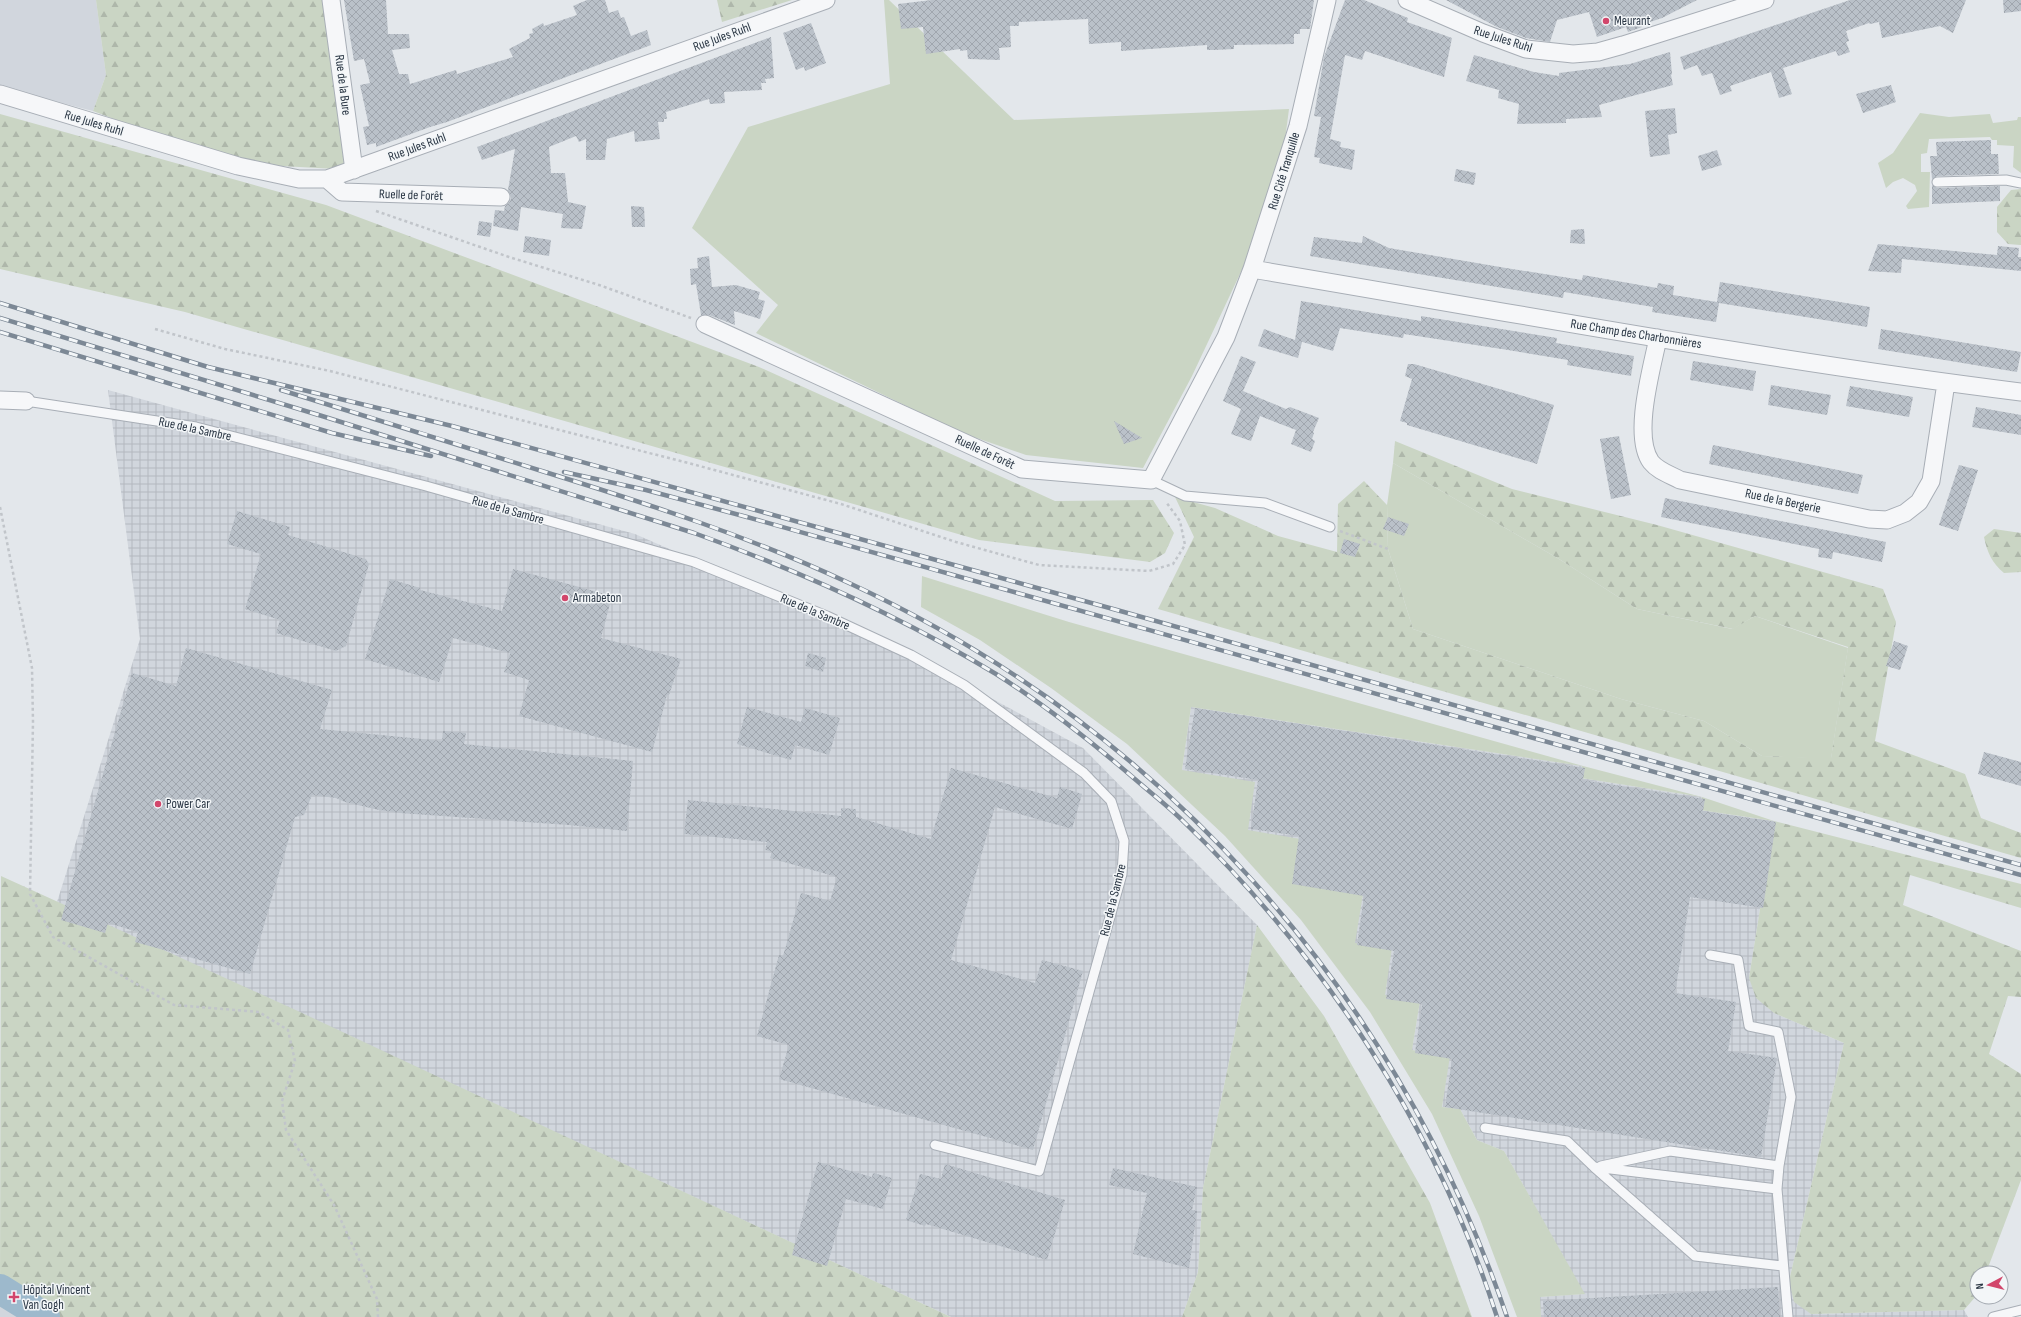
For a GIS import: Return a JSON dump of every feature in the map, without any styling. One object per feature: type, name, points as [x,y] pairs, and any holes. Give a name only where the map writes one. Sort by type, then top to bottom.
[{"type":"street","name":"Rue de la Bure","points":[[331,0],[354,170]]},
{"type":"street","name":"Rue Jules Ruhl","points":[[0,94],[238,166],[299,179],[327,179],[826,0]]},
{"type":"street","name":"Rue Cité Tranquille","points":[[1151,480],[1226,337],[1252,269],[1278,193],[1298,126],[1327,0]]},
{"type":"street","name":"Rue Jules Ruhl","points":[[1406,0],[1483,34],[1526,49],[1573,54],[1598,52],[1623,45],[1765,0]]},
{"type":"street","name":"Ruelle de Forêt","points":[[327,179],[342,192],[501,197]]},
{"type":"street","name":"Rue Champ des Charbonnières","points":[[1252,269],[1658,338],[1946,383],[2021,392]]},
{"type":"street","name":"Ruelle de Forêt","points":[[705,324],[1022,469],[1151,480]]},
{"type":"street","name":"Rue de la Bergerie","points":[[1658,338],[1642,422],[1644,443],[1651,462],[1665,473],[1680,480],[1869,519],[1887,520],[1904,513],[1919,502],[1931,481],[1946,383]]},
{"type":"street","name":"Rue de la Sambre","points":[[0,400],[26,401]]},
{"type":"lane","points":[[1937,182],[2006,180],[2021,183]]},
{"type":"lane","name":"Rue de la Sambre","points":[[26,401],[196,427],[426,486],[694,562],[827,616],[911,654],[964,685],[1084,773],[1111,801],[1124,841],[1122,874],[1039,1172],[935,1145]]},
{"type":"lane","points":[[1151,480],[1185,496],[1265,503],[1330,527]]},
{"type":"lane","points":[[1710,954],[1738,960],[1749,1026],[1778,1032],[1790,1097],[1779,1166],[1777,1189],[1788,1317]]},
{"type":"lane","points":[[1485,1128],[1567,1141],[1594,1167],[1695,1256],[1783,1266]]},
{"type":"lane","points":[[1594,1167],[1670,1152],[1779,1166]]},
{"type":"lane","points":[[1594,1167],[1777,1189]]},
{"type":"lane","points":[[1993,1317],[2021,1310]]},
{"type":"path","points":[[374,210],[510,257],[673,310],[705,324]]},
{"type":"path","points":[[155,329],[225,349],[330,371],[841,504],[956,542],[1039,566],[1149,571],[1173,564],[1185,545],[1180,521],[1151,480]]},
{"type":"path","points":[[0,507],[32,668],[33,722],[30,894],[52,937],[174,1005],[259,1012],[288,1030],[295,1062],[282,1101],[286,1130],[334,1205],[377,1299],[378,1317]]},
{"type":"path","points":[[1330,527],[1388,549]]},
{"type":"shaded area","points":[[0,0],[96,0],[106,75],[93,111],[0,87]]},
{"type":"shaded area","points":[[108,390],[635,534],[911,655],[1083,748],[1257,925],[1203,1188],[1198,1272],[1182,1317],[951,1317],[467,1091],[57,902],[140,639]]},
{"type":"shaded area","points":[[1191,707],[1583,766],[1581,778],[1702,797],[1700,810],[1774,821],[1749,978],[1774,1013],[1844,1043],[1789,1281],[1811,1314],[1964,1310],[1968,1317],[1541,1317],[1539,1297],[1584,1294],[1504,1151],[1477,1140],[1460,1109],[1442,1107],[1449,1056],[1412,1050],[1420,1001],[1385,996],[1355,943],[1248,831],[1182,770]]},
{"type":"shaded area","name":"Hôpital Vincent Van Gogh","points":[[0,1277],[54,1317],[0,1317]]},
{"type":"green space","points":[[96,0],[332,0],[354,170],[229,163],[93,111],[106,75]]},
{"type":"green space","points":[[717,0],[792,0],[722,22]]},
{"type":"green space","points":[[884,0],[889,0],[1014,120],[1289,109],[1278,193],[1192,376],[1143,468],[1026,455],[962,433],[756,333],[778,305],[692,228],[748,127],[890,84]]},
{"type":"green space","points":[[1920,113],[1949,117],[1990,114],[1993,123],[2017,120],[2018,117],[2021,117],[2021,173],[2013,167],[2014,146],[1997,145],[1997,140],[1992,140],[1990,137],[1929,139],[1927,153],[1921,154],[1921,172],[1930,172],[1929,207],[1908,209],[1906,206],[1917,191],[1915,185],[1903,178],[1893,182],[1886,188],[1878,163],[1893,153]]},
{"type":"green space","points":[[0,114],[326,205],[759,367],[1055,501],[1153,500],[1174,533],[1165,553],[1150,562],[979,540],[185,312],[0,269]]},
{"type":"green space","points":[[2021,189],[2021,245],[2008,244],[1997,232],[1997,207],[2011,190]]},
{"type":"green space","points":[[1395,441],[1512,489],[1657,525],[1883,589],[1896,622],[1875,741],[1965,774],[1981,818],[2021,833],[2021,858],[1158,609],[1194,537],[1175,497],[1215,508],[1278,536],[1337,552],[1338,504],[1364,481],[1387,505],[1388,549],[1413,629],[1621,699],[1704,721],[1762,756],[1831,758],[1848,647],[1755,616],[1733,629],[1637,609],[1559,559],[1393,463]]},
{"type":"green space","points":[[1393,463],[1559,559],[1637,609],[1732,629],[1755,616],[1848,648],[1831,759],[1762,756],[1704,721],[1621,699],[1413,629],[1388,549],[1387,505]]},
{"type":"green space","points":[[1994,529],[2021,533],[2021,572],[2004,573],[1993,561],[1988,552],[1984,537]]},
{"type":"green space","points":[[922,576],[1069,622],[1583,766],[1702,797],[1581,778],[1582,766],[1191,707],[1182,770],[1255,782],[1248,830],[1300,839],[1363,894],[1355,943],[1392,948],[1385,995],[1420,1001],[1412,1050],[1450,1056],[1442,1107],[1460,1109],[1477,1140],[1504,1151],[1585,1294],[1540,1297],[1541,1317],[1517,1317],[1479,1216],[1432,1114],[1370,1012],[1301,920],[1225,836],[1127,744],[1051,688],[980,640],[921,607]]},
{"type":"green space","points":[[1702,797],[1774,821],[1700,810]]},
{"type":"green space","points":[[1774,821],[2021,884],[2021,908],[1910,875],[1903,905],[2021,951],[2021,997],[2008,996],[1989,1054],[2021,1074],[2021,1180],[1989,1265],[1969,1265],[1969,1304],[1964,1310],[1811,1314],[1794,1302],[1789,1281],[1844,1043],[1774,1013],[1756,998],[1749,978]]},
{"type":"green space","points":[[1,876],[300,1012],[951,1317],[45,1317],[0,1289]]},
{"type":"green space","points":[[1257,925],[1324,1016],[1430,1203],[1472,1317],[1182,1317],[1198,1272],[1203,1188]]},
{"type":"building","points":[[344,0],[386,0],[388,34],[409,34],[410,48],[392,50],[399,74],[408,74],[410,84],[456,70],[457,74],[513,57],[509,49],[530,38],[529,34],[533,33],[532,29],[543,23],[544,26],[577,15],[573,6],[587,0],[605,0],[609,13],[618,10],[621,18],[624,17],[631,36],[647,30],[651,45],[447,122],[376,147],[376,143],[367,145],[363,127],[369,126],[360,85],[370,83],[364,59],[354,61]]},
{"type":"building","points":[[932,0],[1314,0],[1310,29],[1300,29],[1300,34],[1294,34],[1294,44],[1234,45],[1234,49],[1215,50],[1207,50],[1207,45],[1121,51],[1121,42],[1089,44],[1088,19],[1019,22],[1019,26],[1010,26],[1011,47],[999,48],[1000,60],[968,59],[967,50],[960,51],[960,49],[926,54],[923,27],[901,29],[898,4]]},
{"type":"building","points":[[1345,0],[1364,0],[1408,18],[1407,22],[1452,38],[1444,77],[1365,51],[1362,60],[1345,55],[1330,139],[1341,142],[1340,147],[1355,150],[1352,170],[1319,163],[1320,158],[1314,157],[1321,117],[1314,116],[1324,57]]},
{"type":"building","points":[[1446,0],[1697,0],[1662,18],[1641,25],[1642,27],[1628,32],[1626,27],[1597,37],[1589,12],[1557,20],[1550,42],[1526,38],[1497,27]]},
{"type":"building","points":[[1850,0],[1966,0],[1953,33],[1940,26],[1882,38],[1879,22],[1869,23],[1846,31],[1849,41],[1846,42],[1850,52],[1838,56],[1836,51],[1783,68],[1792,94],[1779,98],[1771,72],[1730,86],[1732,91],[1720,95],[1712,73],[1702,76],[1697,65],[1684,70],[1680,57]]},
{"type":"building","points":[[2003,0],[2021,0],[2021,11],[2004,13]]},
{"type":"building","points":[[811,23],[826,63],[805,71],[804,67],[796,70],[783,33]]},
{"type":"building","points":[[771,37],[774,78],[765,79],[766,83],[761,83],[762,90],[724,92],[725,103],[710,104],[709,99],[666,112],[667,119],[664,119],[664,122],[658,122],[660,139],[635,142],[634,131],[607,139],[605,160],[586,160],[586,139],[579,142],[576,136],[549,147],[551,173],[565,173],[568,202],[586,206],[582,229],[561,228],[563,214],[521,207],[518,231],[493,226],[495,210],[504,211],[505,206],[509,203],[511,198],[508,190],[515,149],[482,160],[477,147]]},
{"type":"building","points":[[1670,52],[1673,85],[1599,105],[1602,117],[1566,119],[1566,123],[1517,124],[1519,104],[1498,98],[1499,90],[1466,81],[1474,55],[1534,72],[1559,76],[1559,73],[1630,64]]},
{"type":"building","points":[[1891,85],[1896,102],[1863,113],[1856,94]]},
{"type":"building","points":[[1675,108],[1677,133],[1668,135],[1670,154],[1650,157],[1645,111]]},
{"type":"building","points":[[1991,140],[1991,154],[1998,154],[1999,174],[1937,176],[1932,179],[1930,156],[1937,156],[1936,142]]},
{"type":"building","points":[[1717,150],[1722,165],[1702,171],[1698,156]]},
{"type":"building","points":[[1456,169],[1476,173],[1474,185],[1454,181]]},
{"type":"building","points":[[1932,185],[1937,188],[2000,186],[2000,201],[1932,204]]},
{"type":"building","points":[[631,206],[644,207],[645,227],[632,227]]},
{"type":"building","points":[[479,221],[492,223],[490,237],[477,235]]},
{"type":"building","points":[[1584,229],[1585,244],[1570,243],[1571,230]]},
{"type":"building","points":[[525,236],[551,240],[549,256],[523,252]]},
{"type":"building","points":[[1363,236],[1389,248],[1506,268],[1582,280],[1583,275],[1657,288],[1658,283],[1674,286],[1673,295],[1717,302],[1720,282],[1870,307],[1867,327],[1719,303],[1716,322],[1652,312],[1653,307],[1564,292],[1563,298],[1310,256],[1314,237],[1362,243]]},
{"type":"building","points":[[1878,244],[1997,255],[1998,246],[2019,248],[2018,257],[2021,257],[2021,271],[1902,259],[1901,273],[1868,271]]},
{"type":"building","points":[[709,256],[712,287],[736,285],[760,292],[758,299],[765,301],[760,319],[734,311],[735,325],[709,315],[701,315],[696,284],[691,285],[690,269],[698,268],[697,258]]},
{"type":"building","points":[[1301,301],[1421,321],[1421,316],[1557,338],[1556,343],[1634,356],[1631,376],[1567,365],[1568,360],[1508,350],[1404,334],[1403,338],[1340,328],[1333,351],[1299,341],[1302,342],[1298,358],[1258,346],[1264,329],[1295,340]]},
{"type":"building","points":[[1881,329],[2021,352],[2017,372],[1878,349]]},
{"type":"building","points":[[1241,356],[1256,362],[1243,391],[1286,409],[1290,407],[1319,418],[1313,432],[1312,439],[1315,441],[1311,452],[1291,444],[1296,430],[1260,416],[1251,441],[1231,434],[1241,409],[1223,401]]},
{"type":"building","points":[[1693,361],[1756,371],[1753,391],[1690,380]]},
{"type":"building","points":[[1408,364],[1414,364],[1554,405],[1537,464],[1407,425],[1407,423],[1400,421],[1412,379],[1405,376]]},
{"type":"building","points":[[1771,385],[1831,395],[1827,415],[1768,405]]},
{"type":"building","points":[[1850,386],[1913,397],[1909,417],[1846,406]]},
{"type":"building","points":[[1976,407],[2021,415],[2021,435],[1972,427]]},
{"type":"building","points":[[1114,421],[1142,438],[1124,444]]},
{"type":"building","points":[[1619,436],[1631,495],[1611,499],[1600,439]]},
{"type":"building","points":[[1713,445],[1863,475],[1858,494],[1709,464]]},
{"type":"building","points":[[1959,465],[1978,470],[1958,531],[1939,525]]},
{"type":"building","points":[[1665,498],[1886,542],[1882,562],[1833,552],[1832,559],[1818,557],[1819,549],[1661,517]]},
{"type":"building","points":[[237,511],[290,527],[288,535],[366,559],[369,564],[346,646],[336,651],[276,633],[280,620],[245,609],[261,554],[227,544]]},
{"type":"building","points":[[1388,517],[1409,524],[1404,536],[1383,529]]},
{"type":"building","points":[[1344,539],[1360,544],[1355,557],[1340,553]]},
{"type":"building","points":[[513,569],[612,596],[601,638],[681,659],[669,695],[667,695],[652,752],[519,716],[529,680],[504,672],[510,653],[453,638],[439,682],[365,659],[390,579],[420,588],[420,590],[502,611]]},
{"type":"building","points":[[1894,641],[1908,646],[1900,670],[1886,666]]},
{"type":"building","points":[[186,648],[332,690],[320,729],[442,741],[443,731],[466,733],[464,744],[633,761],[627,831],[569,825],[400,813],[379,810],[345,802],[336,798],[312,795],[304,815],[295,817],[250,974],[135,942],[138,932],[108,923],[105,933],[61,920],[132,673],[176,686]]},
{"type":"building","points":[[808,653],[826,658],[823,672],[805,666]]},
{"type":"building","points":[[747,707],[801,722],[805,708],[840,718],[829,755],[795,745],[791,760],[737,744]]},
{"type":"building","points":[[1195,708],[1585,768],[1583,780],[1705,799],[1703,811],[1776,822],[1763,908],[1690,897],[1675,993],[1736,1002],[1728,1051],[1777,1058],[1761,1157],[1445,1107],[1452,1059],[1415,1053],[1422,1004],[1386,999],[1394,951],[1357,945],[1364,896],[1292,884],[1299,836],[1251,829],[1258,780],[1185,769]]},
{"type":"building","points":[[1984,752],[2021,762],[2021,786],[1978,774]]},
{"type":"building","points":[[951,768],[1057,798],[1060,787],[1082,794],[1072,829],[995,807],[951,960],[1035,983],[1042,960],[1083,971],[1033,1150],[779,1079],[789,1045],[757,1036],[779,955],[783,956],[801,893],[830,901],[837,877],[770,858],[772,852],[765,850],[767,842],[684,834],[688,800],[841,816],[841,808],[856,809],[856,817],[931,839]]},
{"type":"building","points":[[818,1162],[872,1177],[873,1173],[892,1178],[883,1209],[846,1199],[827,1266],[792,1255]]},
{"type":"building","points":[[945,1164],[1065,1200],[1047,1260],[926,1224],[925,1226],[906,1220],[920,1174],[941,1179]]},
{"type":"building","points":[[1113,1168],[1197,1187],[1192,1210],[1197,1211],[1189,1268],[1133,1254],[1147,1193],[1109,1185]]},
{"type":"building","points":[[1778,1287],[1780,1317],[1544,1317],[1543,1301]]},
{"type":"waterway","points":[[0,1289],[45,1317]]},
{"type":"railway","points":[[0,303],[208,367],[452,426],[1124,612],[2021,865]]},
{"type":"railway","points":[[0,318],[322,416],[694,533],[772,563],[849,596],[960,653],[1014,686],[1085,738],[1178,816],[1236,875],[1284,931],[1330,990],[1371,1051],[1409,1114],[1443,1180],[1472,1248],[1497,1317]]},
{"type":"railway","points":[[0,332],[332,433],[431,456]]},
{"type":"railway","points":[[281,390],[622,496],[699,522],[812,566],[849,583],[963,643],[1069,713],[1166,793],[1254,882],[1333,980],[1401,1085],[1459,1198],[1507,1317]]},
{"type":"railway","points":[[564,472],[646,490],[747,517],[2021,875]]},
{"type":"place","name":"Meurant","points":[[1606,21]]},
{"type":"place","name":"Armabeton","points":[[565,598]]},
{"type":"place","name":"Power Car","points":[[158,804]]},
{"type":"place","name":"Hôpital Vincent Van Gogh","points":[[14,1297]]}]
